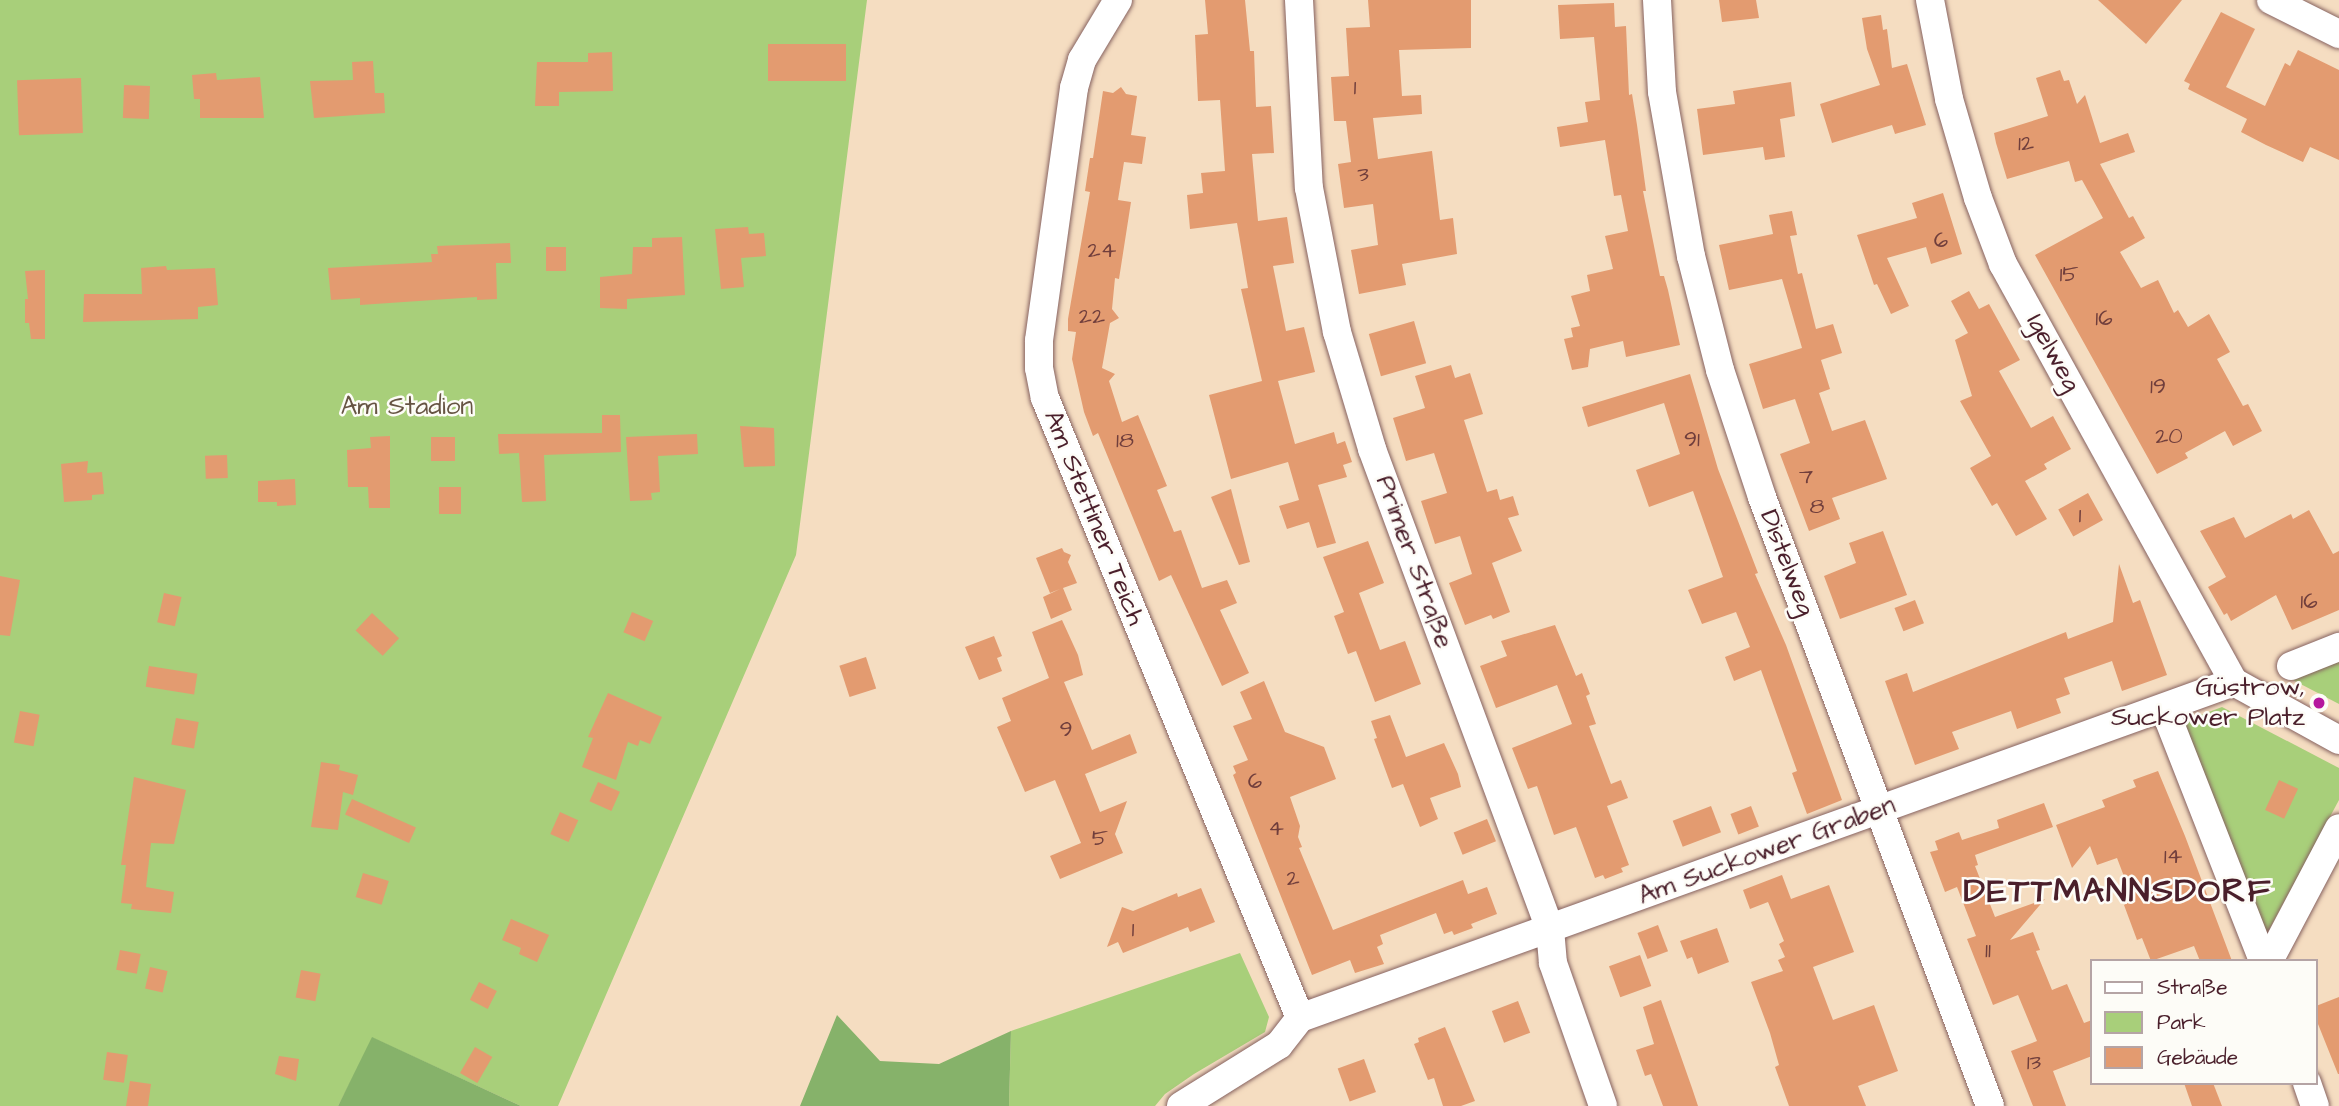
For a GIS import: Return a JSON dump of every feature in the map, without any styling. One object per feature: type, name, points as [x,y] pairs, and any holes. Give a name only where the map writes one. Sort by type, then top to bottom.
[{"type":"street","name":"Am Stettiner Teich","points":[[1118,0],[1082,61],[1074,88],[1039,341],[1039,368],[1045,398],[1300,1018]]},
{"type":"street","name":"Primer Straße","points":[[1299,0],[1309,188],[1337,332],[1372,449],[1550,929],[1553,963],[1603,1106]]},
{"type":"street","name":"Distelweg","points":[[1657,0],[1665,106],[1690,256],[1720,370],[1762,497],[1990,1106]]},
{"type":"street","name":"Igelweg","points":[[1930,0],[1949,99],[1978,198],[2003,264],[2234,682]]},
{"type":"street","points":[[2271,0],[2339,34]]},
{"type":"street","points":[[2291,666],[2339,647]]},
{"type":"street","name":"Am Suckower Graben","points":[[1300,1018],[2234,682]]},
{"type":"street","points":[[2234,682],[2339,740]]},
{"type":"street","points":[[2164,708],[2262,959]]},
{"type":"street","points":[[2270,959],[2339,828]]},
{"type":"street","points":[[1181,1106],[1279,1045],[1300,1018]]},
{"type":"street","points":[[2308,1085],[2315,1106]]},
{"type":"green space","name":"Am Stadion","points":[[0,0],[867,0],[796,555],[558,1106],[521,1106],[373,1038],[338,1106],[0,1106]]},
{"type":"green space","points":[[2339,661],[2339,704],[2289,678]]},
{"type":"green space","points":[[2222,707],[2339,768],[2339,800],[2264,939],[2182,722]]},
{"type":"green space","points":[[1240,953],[1269,1017],[1265,1032],[1194,1074],[1165,1094],[1155,1106],[1009,1106],[1011,1031]]},
{"type":"green space","points":[[837,1015],[880,1061],[939,1064],[1011,1031],[1009,1106],[800,1106]]},
{"type":"green space","points":[[372,1037],[521,1106],[338,1106]]},
{"type":"building","points":[[1205,0],[1245,0],[1250,51],[1254,51],[1256,107],[1271,106],[1274,153],[1252,154],[1258,221],[1287,217],[1294,263],[1273,266],[1286,331],[1304,327],[1315,372],[1278,381],[1295,444],[1334,432],[1337,444],[1345,441],[1352,462],[1343,465],[1347,477],[1318,485],[1336,543],[1317,548],[1309,522],[1287,529],[1279,506],[1299,500],[1288,462],[1231,479],[1209,395],[1262,381],[1241,289],[1248,288],[1237,223],[1190,229],[1187,195],[1203,193],[1201,173],[1225,171],[1220,100],[1198,101],[1195,35],[1208,34]]},
{"type":"building","points":[[1368,0],[1471,0],[1471,48],[1399,50],[1402,96],[1421,95],[1422,114],[1373,118],[1378,159],[1432,151],[1440,220],[1453,218],[1457,254],[1402,264],[1406,285],[1359,294],[1351,250],[1378,245],[1373,204],[1344,208],[1338,164],[1351,162],[1346,121],[1334,121],[1331,77],[1349,76],[1346,28],[1370,27]]},
{"type":"building","points":[[1719,0],[1756,0],[1759,18],[1722,22]]},
{"type":"building","points":[[2098,0],[2182,0],[2146,44]]},
{"type":"building","points":[[1614,3],[1615,27],[1626,26],[1629,95],[1632,94],[1637,125],[1646,191],[1643,191],[1660,276],[1664,276],[1680,345],[1626,357],[1623,341],[1590,349],[1588,367],[1572,370],[1564,339],[1573,337],[1571,328],[1580,326],[1571,296],[1590,291],[1587,275],[1613,269],[1605,236],[1628,231],[1621,195],[1614,196],[1605,140],[1560,147],[1557,127],[1588,122],[1585,102],[1600,100],[1594,37],[1560,39],[1558,5]]},
{"type":"building","points":[[2221,12],[2255,29],[2226,87],[2265,106],[2285,63],[2290,66],[2298,50],[2339,70],[2339,160],[2310,147],[2303,162],[2266,145],[2241,132],[2247,119],[2188,89],[2190,84],[2184,81]]},
{"type":"building","points":[[1881,15],[1883,30],[1887,29],[1892,68],[1907,64],[1926,125],[1895,134],[1892,125],[1832,143],[1820,104],[1880,85],[1867,49],[1862,18]]},
{"type":"building","points":[[768,44],[846,44],[846,81],[768,81]]},
{"type":"building","points":[[612,52],[613,91],[559,92],[559,106],[535,106],[537,62],[588,62],[588,53]]},
{"type":"building","points":[[373,61],[375,93],[384,93],[385,113],[314,118],[310,81],[353,80],[352,62]]},
{"type":"building","points":[[2060,70],[2064,81],[2069,80],[2077,104],[2085,95],[2100,143],[2128,133],[2135,152],[2100,164],[2129,218],[2133,216],[2145,238],[2120,252],[2141,288],[2158,280],[2174,313],[2178,310],[2188,327],[2209,314],[2230,352],[2217,359],[2243,406],[2248,404],[2262,431],[2233,446],[2225,431],[2185,453],[2188,458],[2157,474],[2035,255],[2103,218],[2082,180],[2075,182],[2069,161],[2007,179],[1996,143],[1994,133],[2048,116],[2036,78]]},
{"type":"building","points":[[216,73],[217,80],[260,77],[264,118],[200,118],[200,99],[194,99],[192,75]]},
{"type":"building","points":[[81,78],[83,133],[19,135],[17,80]]},
{"type":"building","points":[[1791,82],[1795,116],[1780,119],[1785,157],[1765,160],[1763,147],[1703,155],[1697,109],[1735,104],[1733,91]]},
{"type":"building","points":[[124,85],[150,86],[149,119],[123,118]]},
{"type":"building","points":[[1121,87],[1126,94],[1137,96],[1131,135],[1146,137],[1142,164],[1124,162],[1118,200],[1131,202],[1119,279],[1115,278],[1112,309],[1119,318],[1110,323],[1102,368],[1115,374],[1109,381],[1122,422],[1138,415],[1167,486],[1157,490],[1174,532],[1181,530],[1202,588],[1227,580],[1237,603],[1220,610],[1249,673],[1222,686],[1171,575],[1159,581],[1098,433],[1093,436],[1084,412],[1072,359],[1076,332],[1068,331],[1068,319],[1090,192],[1085,191],[1090,158],[1093,158],[1103,91],[1113,93]]},
{"type":"building","points":[[1943,193],[1962,254],[1931,264],[1926,247],[1887,258],[1909,306],[1891,314],[1877,284],[1874,285],[1857,235],[1917,218],[1912,203]]},
{"type":"building","points":[[1792,211],[1797,235],[1790,236],[1798,274],[1802,273],[1816,329],[1833,324],[1842,353],[1821,360],[1830,389],[1819,393],[1832,431],[1865,420],[1887,479],[1832,498],[1840,519],[1809,531],[1780,454],[1810,443],[1795,399],[1763,409],[1749,364],[1802,348],[1782,279],[1729,290],[1719,245],[1773,234],[1769,215]]},
{"type":"building","points":[[748,227],[749,234],[764,233],[766,256],[741,258],[744,287],[721,289],[715,229]]},
{"type":"building","points":[[682,237],[685,295],[627,299],[627,309],[600,308],[600,277],[632,274],[633,247],[652,247],[652,238]]},
{"type":"building","points":[[510,243],[511,263],[496,263],[497,299],[477,300],[477,297],[360,305],[360,298],[331,300],[328,268],[432,262],[431,254],[438,254],[437,246]]},
{"type":"building","points":[[546,247],[566,247],[566,271],[546,271]]},
{"type":"building","points":[[166,266],[167,270],[215,268],[218,305],[198,307],[198,319],[83,322],[84,294],[142,294],[141,268]]},
{"type":"building","points":[[45,270],[45,339],[31,339],[29,323],[25,323],[25,299],[28,299],[25,271]]},
{"type":"building","points":[[1969,291],[1979,309],[1989,304],[2020,360],[1999,371],[2031,428],[2053,416],[2071,449],[2044,464],[2047,469],[2025,481],[2047,519],[2016,536],[1997,503],[1992,506],[1970,468],[1991,456],[1960,401],[1972,396],[1955,340],[1968,333],[1951,301]]},
{"type":"building","points":[[1414,321],[1426,363],[1381,376],[1369,334]]},
{"type":"building","points":[[1451,365],[1455,378],[1470,373],[1483,414],[1464,420],[1487,492],[1497,489],[1500,500],[1513,496],[1519,515],[1508,518],[1522,551],[1492,563],[1510,612],[1493,619],[1491,615],[1465,625],[1449,583],[1472,574],[1460,536],[1435,544],[1421,501],[1447,493],[1434,453],[1406,461],[1393,418],[1425,408],[1415,376]]},
{"type":"building","points":[[1690,374],[1718,469],[1758,573],[1755,574],[1786,645],[1842,800],[1807,814],[1792,773],[1797,771],[1761,670],[1734,681],[1725,657],[1750,647],[1736,612],[1702,624],[1688,590],[1723,577],[1693,491],[1649,507],[1636,470],[1680,454],[1664,403],[1588,427],[1582,407]]},
{"type":"building","points":[[602,415],[620,415],[621,452],[544,455],[546,501],[522,502],[519,453],[499,454],[498,434],[602,433]]},
{"type":"building","points":[[740,426],[774,428],[775,466],[744,467]]},
{"type":"building","points":[[697,434],[698,454],[658,456],[660,492],[651,493],[652,500],[630,501],[626,437]]},
{"type":"building","points":[[390,436],[390,508],[369,508],[368,487],[348,487],[347,450],[371,448],[370,437]]},
{"type":"building","points":[[431,437],[455,437],[455,461],[431,461]]},
{"type":"building","points":[[227,455],[228,478],[206,479],[205,456]]},
{"type":"building","points":[[88,461],[87,473],[102,472],[104,494],[92,495],[92,500],[64,502],[61,464]]},
{"type":"building","points":[[295,479],[296,505],[277,506],[277,502],[258,502],[258,481]]},
{"type":"building","points":[[439,487],[461,487],[461,514],[439,514]]},
{"type":"building","points":[[1231,489],[1250,562],[1239,565],[1211,497]]},
{"type":"building","points":[[2088,493],[2103,520],[2073,537],[2058,509]]},
{"type":"building","points":[[2309,510],[2333,554],[2339,551],[2339,610],[2292,630],[2276,595],[2231,621],[2227,613],[2224,615],[2208,587],[2226,577],[2200,531],[2234,517],[2245,538],[2291,514],[2293,519]]},
{"type":"building","points":[[1883,531],[1907,595],[1840,619],[1824,576],[1856,563],[1849,543]]},
{"type":"building","points":[[1368,541],[1384,583],[1359,593],[1380,650],[1405,641],[1421,684],[1375,702],[1356,651],[1348,654],[1334,616],[1344,612],[1323,557]]},
{"type":"building","points":[[1062,548],[1071,555],[1068,562],[1077,583],[1063,588],[1072,610],[1051,619],[1043,597],[1060,589],[1050,593],[1036,558]]},
{"type":"building","points":[[2119,564],[2133,603],[2140,600],[2167,675],[2122,691],[2112,661],[2064,678],[2070,694],[2056,699],[2061,713],[2017,729],[2011,711],[1952,732],[1959,749],[1915,765],[1885,681],[1907,673],[1913,692],[2066,632],[2068,639],[2113,622]]},
{"type":"building","points":[[0,576],[20,580],[10,636],[0,635]]},
{"type":"building","points":[[164,593],[182,597],[175,626],[157,622]]},
{"type":"building","points":[[1915,600],[1924,623],[1903,631],[1894,608]]},
{"type":"building","points":[[632,612],[653,621],[645,641],[623,632]]},
{"type":"building","points":[[372,613],[399,638],[383,656],[356,631]]},
{"type":"building","points":[[1062,620],[1078,655],[1083,675],[1064,682],[1092,750],[1130,734],[1137,753],[1085,774],[1100,812],[1127,801],[1115,834],[1123,853],[1060,879],[1050,856],[1081,843],[1055,780],[1025,792],[997,727],[1011,721],[1002,698],[1049,678],[1032,632]]},
{"type":"building","points":[[1555,625],[1576,676],[1582,673],[1590,694],[1586,696],[1596,724],[1589,726],[1611,784],[1621,780],[1628,798],[1607,806],[1629,865],[1621,868],[1623,872],[1605,879],[1603,875],[1595,878],[1576,827],[1554,835],[1537,786],[1528,789],[1512,748],[1572,724],[1557,685],[1496,708],[1480,666],[1507,656],[1501,641]]},
{"type":"building","points":[[994,636],[1002,656],[997,658],[1002,671],[979,680],[965,647]]},
{"type":"building","points":[[866,657],[876,688],[850,697],[839,666]]},
{"type":"building","points":[[149,666],[197,674],[194,694],[146,687]]},
{"type":"building","points":[[1264,681],[1285,732],[1324,747],[1336,779],[1290,797],[1300,826],[1298,837],[1302,847],[1299,848],[1333,930],[1463,880],[1468,894],[1487,887],[1497,914],[1471,924],[1473,928],[1454,935],[1452,931],[1444,934],[1436,913],[1380,935],[1383,944],[1377,947],[1384,964],[1355,973],[1350,960],[1312,975],[1233,775],[1236,773],[1233,766],[1248,760],[1233,726],[1252,719],[1240,692]]},
{"type":"building","points":[[608,693],[662,717],[650,744],[640,740],[638,746],[628,742],[616,780],[582,767],[593,738],[588,737]]},
{"type":"building","points":[[20,711],[40,715],[34,746],[14,742]]},
{"type":"building","points":[[1390,715],[1406,757],[1444,743],[1458,774],[1461,787],[1430,798],[1438,819],[1420,827],[1403,784],[1392,788],[1374,739],[1377,738],[1371,721]]},
{"type":"building","points":[[176,718],[199,722],[194,749],[171,745]]},
{"type":"building","points":[[321,762],[340,765],[339,770],[358,775],[353,795],[343,792],[338,830],[311,827]]},
{"type":"building","points":[[2158,771],[2231,959],[2199,959],[2194,946],[2150,959],[2142,938],[2137,940],[2124,905],[2133,900],[2117,858],[2097,865],[2090,846],[2072,868],[2056,825],[2105,807],[2102,800],[2136,787],[2133,780]]},
{"type":"building","points":[[134,777],[186,790],[174,844],[151,843],[146,887],[174,892],[171,913],[131,909],[132,904],[121,903],[126,865],[121,865]]},
{"type":"building","points":[[2279,780],[2298,789],[2284,819],[2265,810]]},
{"type":"building","points":[[598,782],[620,792],[611,811],[589,801]]},
{"type":"building","points":[[352,799],[416,827],[409,843],[345,815]]},
{"type":"building","points":[[2044,803],[2053,827],[1975,855],[1978,865],[1975,866],[1995,917],[2045,899],[2010,940],[2033,932],[2040,950],[2036,951],[2052,990],[2067,984],[2084,1023],[2090,1021],[2090,1057],[2053,1071],[2066,1106],[2033,1106],[2011,1051],[2037,1041],[2018,995],[1993,1005],[1967,939],[1976,936],[1957,887],[1945,892],[1930,852],[1938,850],[1935,841],[1959,832],[1962,840],[1999,828],[1997,820]]},
{"type":"building","points":[[1711,806],[1721,832],[1683,847],[1673,821]]},
{"type":"building","points":[[1751,806],[1759,827],[1738,834],[1730,814]]},
{"type":"building","points":[[560,812],[578,820],[569,842],[550,834]]},
{"type":"building","points":[[1487,819],[1496,841],[1463,855],[1454,832]]},
{"type":"building","points":[[363,873],[389,881],[382,905],[356,897]]},
{"type":"building","points":[[1782,875],[1791,899],[1829,885],[1854,952],[1813,967],[1833,1020],[1874,1005],[1898,1071],[1858,1086],[1866,1106],[1789,1106],[1775,1067],[1779,1065],[1770,1033],[1751,982],[1783,971],[1778,960],[1785,957],[1779,944],[1784,941],[1768,902],[1750,909],[1743,890]]},
{"type":"building","points":[[1201,888],[1215,922],[1190,932],[1188,927],[1123,953],[1118,942],[1107,947],[1122,907],[1133,911],[1177,893],[1178,897]]},
{"type":"building","points":[[511,919],[549,935],[537,962],[519,954],[521,948],[502,940]]},
{"type":"building","points":[[1658,925],[1668,951],[1647,959],[1637,933]]},
{"type":"building","points":[[1717,928],[1729,962],[1698,974],[1692,957],[1687,959],[1680,941]]},
{"type":"building","points":[[120,950],[141,954],[137,974],[116,970]]},
{"type":"building","points":[[1640,955],[1651,986],[1620,997],[1609,966]]},
{"type":"building","points":[[150,967],[168,971],[163,992],[145,988]]},
{"type":"building","points":[[301,970],[321,974],[315,1001],[296,997]]},
{"type":"building","points":[[479,982],[497,991],[488,1009],[470,1000]]},
{"type":"building","points":[[2339,997],[2339,1074],[2318,1024],[2318,1005]]},
{"type":"building","points":[[1661,1000],[1698,1106],[1663,1106],[1651,1074],[1645,1076],[1636,1050],[1654,1044],[1643,1007]]},
{"type":"building","points":[[1518,1001],[1530,1033],[1504,1043],[1492,1011]]},
{"type":"building","points":[[1445,1027],[1475,1101],[1461,1106],[1443,1106],[1434,1078],[1428,1080],[1414,1044],[1419,1042],[1418,1038]]},
{"type":"building","points":[[475,1047],[492,1057],[477,1083],[460,1073]]},
{"type":"building","points":[[107,1052],[128,1055],[124,1083],[103,1080]]},
{"type":"building","points":[[279,1056],[299,1059],[296,1081],[275,1074]]},
{"type":"building","points":[[1364,1059],[1376,1092],[1350,1101],[1338,1069]]},
{"type":"building","points":[[130,1081],[151,1084],[148,1106],[126,1106]]},
{"type":"building","points":[[2185,1085],[2214,1085],[2222,1106],[2192,1106]]},
{"type":"place","name":"Güstrow, Suckower Platz","points":[[2319,703]]},
{"type":"district","name":"DETTMANNSDORF","points":[[2118,892]]}]
